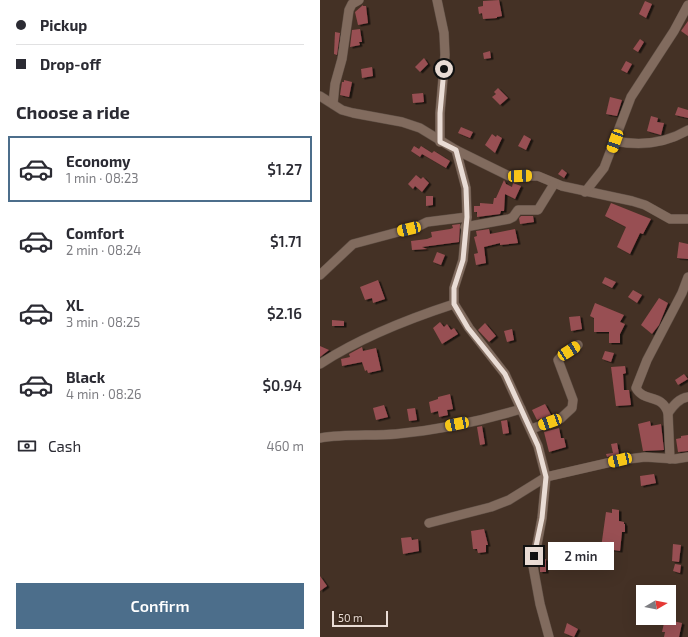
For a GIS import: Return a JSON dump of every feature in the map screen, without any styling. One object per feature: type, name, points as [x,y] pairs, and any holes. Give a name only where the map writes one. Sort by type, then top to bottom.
[{"type":"street","points":[[333,104],[342,59],[349,10],[352,4],[359,0]]},
{"type":"street","points":[[437,0],[444,33],[445,49],[440,113],[440,142]]},
{"type":"street","points":[[586,192],[599,176],[615,141],[631,98],[674,31],[688,5]]},
{"type":"street","points":[[320,96],[353,113],[414,126],[440,142],[509,176],[538,176],[554,184],[645,205],[670,219],[688,219]]},
{"type":"street","points":[[615,141],[631,144],[665,140],[688,130]]},
{"type":"street","points":[[456,150],[466,188],[467,217],[463,260],[454,288],[454,304],[468,328],[505,374],[531,429],[546,477],[542,518],[534,566],[540,604],[549,637]]},
{"type":"street","points":[[465,227],[509,219],[518,210],[538,210],[554,184]]},
{"type":"street","points":[[320,275],[353,244],[417,227],[427,222],[467,217]]},
{"type":"street","points":[[670,459],[668,413],[666,406],[660,400],[642,394],[636,388],[647,360],[682,293],[688,277]]},
{"type":"street","points":[[320,364],[344,348],[362,339],[426,313],[454,304]]},
{"type":"street","points":[[531,429],[560,419],[572,408],[572,400],[558,360],[578,345]]},
{"type":"street","points":[[668,413],[674,405],[688,397]]},
{"type":"street","points":[[320,438],[377,436],[427,430],[497,416],[521,409]]},
{"type":"street","points":[[429,524],[509,500],[546,477],[620,460],[645,457],[670,459],[688,456]]},
{"type":"building","points":[[499,0],[502,16],[483,19],[482,13],[479,14],[478,7],[483,6],[483,1]]},
{"type":"building","points":[[645,1],[652,4],[646,18],[639,14]]},
{"type":"building","points":[[363,5],[366,6],[368,23],[358,25],[355,12]]},
{"type":"building","points":[[688,21],[688,36],[681,31]]},
{"type":"building","points":[[360,29],[362,42],[359,42],[360,45],[350,47],[352,30]]},
{"type":"building","points":[[335,32],[340,33],[337,55],[334,54]]},
{"type":"building","points":[[640,39],[644,42],[638,52],[633,49]]},
{"type":"building","points":[[490,51],[491,58],[484,59],[483,53]]},
{"type":"building","points":[[424,58],[428,64],[420,72],[415,67]]},
{"type":"building","points":[[626,61],[632,64],[627,73],[621,70]]},
{"type":"building","points":[[372,67],[373,76],[362,78],[361,69]]},
{"type":"building","points":[[344,80],[352,82],[349,97],[340,95],[342,82],[344,82]]},
{"type":"building","points":[[498,88],[508,98],[500,105],[492,97],[496,94],[494,92]]},
{"type":"building","points":[[423,93],[424,102],[413,103],[412,94]]},
{"type":"building","points":[[610,97],[622,100],[617,116],[606,114]]},
{"type":"building","points":[[678,107],[688,110],[688,118],[675,115]]},
{"type":"building","points":[[651,116],[658,118],[657,122],[664,123],[661,135],[647,131]]},
{"type":"building","points":[[461,127],[473,132],[470,138],[458,133]]},
{"type":"building","points":[[492,134],[496,137],[497,135],[502,138],[495,153],[485,145]]},
{"type":"building","points":[[524,135],[531,139],[526,150],[518,146]]},
{"type":"building","points":[[414,146],[419,149],[421,146],[432,153],[434,151],[450,161],[446,168],[422,154],[420,157],[411,151]]},
{"type":"building","points":[[562,169],[567,173],[564,178],[558,174]]},
{"type":"building","points":[[416,175],[421,179],[423,177],[429,183],[422,192],[415,186],[413,189],[408,184]]},
{"type":"building","points":[[504,180],[506,184],[512,187],[513,183],[521,186],[515,199],[505,194],[504,211],[501,211],[500,214],[477,217],[477,212],[474,212],[474,206],[480,206],[480,203],[493,204],[494,198],[496,198]]},
{"type":"building","points":[[426,196],[433,196],[433,205],[426,206]]},
{"type":"building","points":[[611,203],[651,219],[643,234],[640,233],[630,254],[617,247],[626,227],[605,216]]},
{"type":"building","points":[[521,216],[533,216],[534,222],[520,224],[519,218]]},
{"type":"building","points":[[460,224],[459,242],[422,247],[427,249],[412,250],[411,241],[427,239],[432,237],[431,232],[450,229],[453,228],[452,225]]},
{"type":"building","points":[[489,229],[490,234],[515,229],[518,243],[500,245],[500,243],[484,247],[486,263],[476,265],[474,254],[478,253],[474,237],[477,236],[476,231]]},
{"type":"building","points":[[679,242],[688,244],[688,259],[677,258]]},
{"type":"building","points":[[437,252],[445,255],[441,265],[433,262]]},
{"type":"building","points":[[605,277],[616,282],[612,288],[602,283]]},
{"type":"building","points":[[378,280],[385,299],[373,303],[372,298],[365,300],[360,287]]},
{"type":"building","points":[[633,290],[642,295],[637,303],[628,297]]},
{"type":"building","points":[[659,298],[668,303],[659,325],[652,334],[641,325]]},
{"type":"building","points":[[595,303],[624,315],[620,322],[625,324],[620,334],[620,343],[609,343],[609,332],[594,332],[594,318],[590,316]]},
{"type":"building","points":[[580,316],[582,329],[571,331],[569,317]]},
{"type":"building","points":[[332,320],[344,321],[344,326],[332,326]]},
{"type":"building","points":[[440,322],[444,327],[447,324],[451,330],[454,328],[458,334],[442,344],[433,328]]},
{"type":"building","points":[[485,323],[496,336],[489,342],[478,330]]},
{"type":"building","points":[[512,329],[514,340],[507,342],[504,331]]},
{"type":"building","points":[[320,346],[329,350],[320,357]]},
{"type":"building","points":[[362,347],[363,351],[376,348],[381,370],[368,373],[367,370],[365,371],[362,362],[342,366],[341,359],[350,357],[349,354]]},
{"type":"building","points":[[605,351],[614,353],[611,362],[602,359]]},
{"type":"building","points":[[625,366],[626,373],[623,374],[624,390],[629,390],[631,405],[616,406],[611,367]]},
{"type":"building","points":[[684,374],[688,379],[678,385],[675,380]]},
{"type":"building","points":[[450,394],[453,409],[447,410],[448,415],[439,417],[438,411],[431,413],[429,402],[438,399],[438,397]]},
{"type":"building","points":[[545,404],[551,415],[537,420],[532,410]]},
{"type":"building","points":[[384,405],[388,417],[376,420],[373,408]]},
{"type":"building","points":[[415,408],[417,420],[409,421],[407,409]]},
{"type":"building","points":[[507,420],[509,433],[503,434],[501,421]]},
{"type":"building","points":[[650,421],[651,426],[661,424],[664,450],[643,451],[638,424]]},
{"type":"building","points":[[482,426],[485,444],[480,445],[477,427]]},
{"type":"building","points":[[559,428],[561,438],[564,438],[566,447],[549,452],[544,432]]},
{"type":"building","points":[[688,435],[688,451],[678,452],[676,439],[681,438],[681,436]]},
{"type":"building","points":[[617,443],[619,454],[607,457],[606,454],[613,453],[611,444]]},
{"type":"building","points":[[654,474],[656,483],[641,486],[640,476]]},
{"type":"building","points":[[612,509],[619,510],[619,521],[624,522],[625,524],[625,532],[622,532],[620,551],[601,548],[606,512],[612,513]]},
{"type":"building","points":[[484,529],[488,545],[486,545],[486,552],[478,553],[477,549],[473,549],[471,531]]},
{"type":"building","points":[[411,537],[412,540],[418,539],[419,551],[403,554],[401,538]]},
{"type":"building","points":[[673,544],[681,545],[679,562],[672,561]]},
{"type":"building","points":[[540,559],[546,559],[546,572],[540,572]]},
{"type":"building","points":[[675,564],[681,565],[680,573],[673,571]]},
{"type":"building","points":[[320,576],[327,586],[320,591]]},
{"type":"building","points":[[676,622],[682,623],[679,637],[664,637],[665,632],[662,632],[664,625],[676,625]]},
{"type":"building","points":[[567,623],[578,629],[574,637],[564,633]]},
{"type":"route","points":[[444,69],[440,113],[440,142],[456,150],[461,164],[466,188],[467,217],[463,260],[454,288],[454,304],[468,328],[505,374],[538,446],[546,477],[542,518],[534,556]]}]
